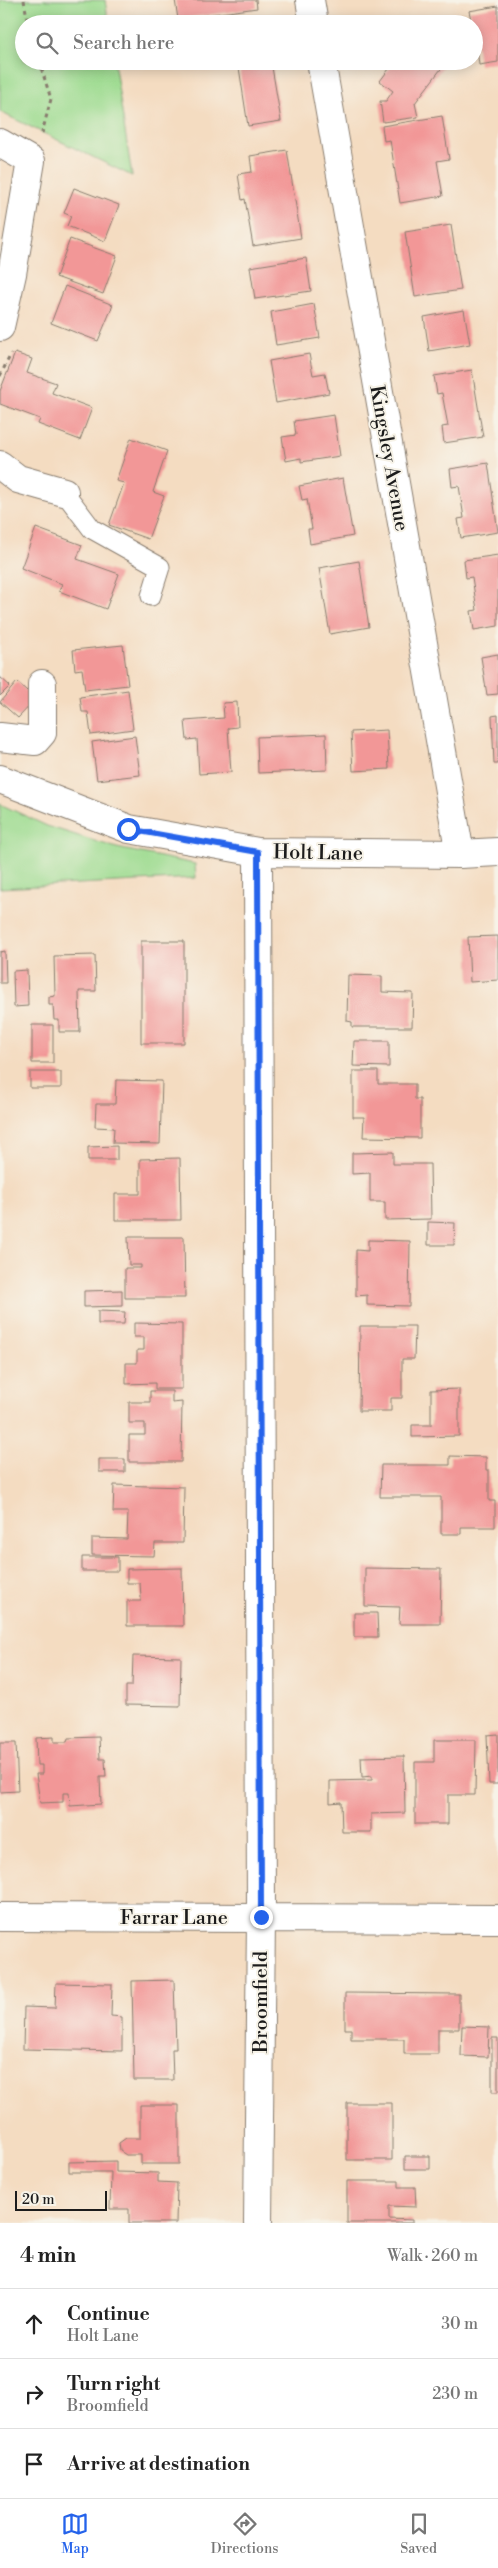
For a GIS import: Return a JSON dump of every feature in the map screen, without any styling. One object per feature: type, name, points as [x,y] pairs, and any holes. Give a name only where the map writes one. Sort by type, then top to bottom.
[{"type":"street","points":[[310,0],[312,15]]},
{"type":"street","name":"Kingsley Avenue","points":[[323,70],[460,854]]},
{"type":"street","points":[[0,143],[32,161],[12,274],[0,327]]},
{"type":"street","points":[[0,465],[18,479],[64,492]]},
{"type":"street","points":[[0,736],[35,741],[42,733],[42,684]]},
{"type":"street","name":"Holt Lane","points":[[0,779],[128,829],[258,852],[460,854],[498,852]]},
{"type":"street","name":"Broomfield","points":[[258,852],[261,1917],[258,2223]]},
{"type":"street","name":"Farrar Lane","points":[[0,1917],[498,1919]]},
{"type":"lane","points":[[64,492],[92,528],[160,567],[150,596]]},
{"type":"path","points":[[24,0],[26,15]]},
{"type":"green space","points":[[0,0],[105,0],[108,15],[15,15],[15,70],[115,70],[132,176],[0,112]]},
{"type":"green space","points":[[0,804],[47,826],[117,848],[195,864],[196,878],[0,888]]},
{"type":"building","points":[[175,0],[256,0],[257,8],[207,15],[177,15]]},
{"type":"building","points":[[498,6],[498,62],[483,64],[483,15],[470,15],[469,11]]},
{"type":"building","points":[[239,70],[272,70],[281,121],[248,126]]},
{"type":"building","points":[[388,70],[440,70],[415,103],[418,117],[383,122],[380,101],[386,101],[393,91],[380,81]]},
{"type":"building","points":[[442,116],[449,159],[437,161],[443,196],[400,203],[390,140],[384,141],[382,126]]},
{"type":"building","points":[[287,150],[301,238],[253,246],[245,199],[242,200],[238,174],[252,172],[250,156]]},
{"type":"building","points":[[74,188],[119,205],[105,241],[67,226],[71,216],[64,213]]},
{"type":"building","points":[[451,225],[461,290],[415,297],[405,232]]},
{"type":"building","points":[[70,239],[117,256],[103,294],[56,277]]},
{"type":"building","points":[[306,258],[311,291],[255,299],[250,267]]},
{"type":"building","points":[[65,286],[113,305],[98,341],[51,323]]},
{"type":"building","points":[[314,304],[320,338],[276,345],[271,312]]},
{"type":"building","points":[[464,310],[470,344],[429,351],[424,317]]},
{"type":"building","points":[[15,353],[32,359],[27,373],[56,383],[52,393],[92,408],[80,440],[38,424],[40,419],[0,404],[0,391]]},
{"type":"building","points":[[309,354],[313,375],[325,373],[329,393],[276,403],[269,361]]},
{"type":"building","points":[[472,370],[483,437],[444,443],[442,427],[448,426],[442,393],[437,394],[434,376]]},
{"type":"building","points":[[334,415],[340,456],[301,462],[301,458],[286,461],[282,437],[296,435],[294,421]]},
{"type":"building","points":[[131,438],[167,451],[153,492],[164,496],[148,539],[109,525],[124,483],[116,481]]},
{"type":"building","points":[[488,463],[498,532],[461,538],[458,519],[464,518],[459,486],[452,487],[450,469]]},
{"type":"building","points":[[343,478],[353,536],[310,544],[308,529],[312,529],[307,499],[302,500],[299,486]]},
{"type":"building","points":[[36,528],[82,545],[77,559],[119,574],[106,609],[59,591],[62,584],[21,568]]},
{"type":"building","points":[[498,555],[498,626],[474,630],[471,611],[477,610],[472,577],[466,578],[464,560]]},
{"type":"building","points":[[359,561],[369,627],[330,634],[319,568]]},
{"type":"building","points":[[123,645],[128,685],[85,690],[82,669],[75,670],[73,650]]},
{"type":"building","points":[[498,654],[498,694],[487,695],[481,657]]},
{"type":"building","points":[[0,677],[10,686],[0,696]]},
{"type":"building","points":[[17,682],[36,699],[18,718],[0,702]]},
{"type":"building","points":[[128,690],[133,729],[91,735],[88,712],[82,712],[80,697]]},
{"type":"building","points":[[237,702],[238,727],[228,728],[231,772],[199,774],[197,739],[187,740],[185,721],[224,718],[223,703]]},
{"type":"building","points":[[498,715],[498,764],[494,764],[492,716]]},
{"type":"building","points":[[387,730],[389,769],[353,771],[351,732]]},
{"type":"building","points":[[326,734],[327,770],[258,773],[257,737]]},
{"type":"building","points":[[135,736],[140,775],[97,780],[92,742]]},
{"type":"building","points":[[498,936],[498,980],[470,982],[468,937]]},
{"type":"building","points":[[141,941],[184,941],[184,1043],[141,1043]]},
{"type":"building","points":[[5,951],[6,983],[0,983],[0,952]]},
{"type":"building","points":[[95,955],[96,991],[79,991],[80,1032],[59,1032],[59,1020],[54,1020],[53,1005],[49,1005],[49,997],[55,996],[54,956]]},
{"type":"building","points":[[27,970],[28,1006],[14,1007],[13,971]]},
{"type":"building","points":[[348,975],[382,976],[382,992],[413,993],[412,1027],[352,1027],[352,1022],[347,1021]]},
{"type":"building","points":[[32,1025],[53,1025],[53,1063],[32,1063]]},
{"type":"building","points":[[354,1041],[389,1041],[389,1067],[353,1066]]},
{"type":"building","points":[[353,1071],[378,1071],[378,1084],[415,1084],[415,1099],[420,1099],[420,1138],[363,1137],[364,1117],[353,1117]]},
{"type":"building","points":[[30,1072],[61,1072],[61,1088],[30,1088]]},
{"type":"building","points":[[116,1080],[162,1081],[160,1144],[113,1143],[114,1128],[95,1127],[96,1104],[115,1104]]},
{"type":"building","points":[[117,1146],[117,1160],[88,1160],[88,1147]]},
{"type":"building","points":[[393,1152],[393,1164],[430,1164],[431,1219],[385,1220],[385,1202],[370,1202],[370,1173],[352,1174],[352,1153]]},
{"type":"building","points":[[180,1158],[181,1220],[115,1220],[115,1194],[140,1194],[140,1159]]},
{"type":"building","points":[[428,1222],[455,1223],[454,1245],[428,1245]]},
{"type":"building","points":[[128,1237],[184,1237],[185,1298],[125,1298],[125,1268],[141,1268],[141,1265],[129,1265]]},
{"type":"building","points":[[368,1240],[410,1241],[409,1306],[367,1305],[367,1295],[356,1296],[356,1250],[368,1251]]},
{"type":"building","points":[[122,1290],[122,1306],[84,1307],[84,1291]]},
{"type":"building","points":[[98,1311],[125,1312],[124,1324],[98,1324]]},
{"type":"building","points":[[134,1323],[182,1324],[182,1389],[155,1389],[155,1383],[126,1384],[126,1363],[137,1363],[137,1350],[144,1350],[144,1337],[134,1337]]},
{"type":"building","points":[[360,1326],[415,1326],[414,1359],[402,1359],[402,1398],[391,1398],[391,1411],[359,1411]]},
{"type":"building","points":[[459,1389],[459,1436],[412,1437],[412,1425],[431,1425],[431,1390]]},
{"type":"building","points":[[150,1391],[172,1391],[172,1403],[182,1402],[181,1462],[129,1462],[129,1435],[145,1435],[145,1423],[129,1423],[129,1402],[150,1402]]},
{"type":"building","points":[[450,1456],[486,1457],[486,1470],[489,1470],[489,1501],[495,1501],[495,1527],[461,1527],[461,1534],[441,1534],[441,1497],[380,1497],[381,1465],[450,1465]]},
{"type":"building","points":[[99,1459],[125,1459],[125,1472],[99,1472]]},
{"type":"building","points":[[114,1485],[184,1487],[183,1543],[155,1543],[154,1556],[92,1555],[92,1538],[127,1539],[128,1512],[113,1512]]},
{"type":"building","points":[[82,1557],[118,1557],[118,1571],[82,1571]]},
{"type":"building","points":[[182,1568],[183,1626],[127,1626],[127,1601],[141,1601],[141,1597],[140,1583],[127,1583],[127,1569]]},
{"type":"building","points":[[365,1568],[441,1569],[440,1624],[399,1624],[400,1607],[365,1606]]},
{"type":"building","points":[[354,1613],[377,1613],[378,1637],[354,1637]]},
{"type":"building","points":[[133,1656],[181,1657],[180,1706],[126,1705],[126,1686],[132,1686]]},
{"type":"building","points":[[498,1734],[498,1784],[489,1784],[487,1735]]},
{"type":"building","points":[[54,1737],[54,1742],[67,1742],[68,1738],[99,1737],[100,1759],[105,1759],[106,1777],[100,1777],[101,1804],[70,1806],[69,1793],[63,1793],[63,1802],[40,1803],[36,1774],[42,1774],[42,1765],[37,1765],[36,1738]]},
{"type":"building","points":[[434,1740],[476,1740],[475,1795],[448,1795],[448,1824],[415,1824],[415,1762],[434,1762]]},
{"type":"building","points":[[0,1743],[16,1743],[18,1791],[0,1792]]},
{"type":"building","points":[[404,1756],[405,1813],[371,1814],[371,1832],[342,1832],[341,1802],[330,1803],[330,1781],[372,1780],[372,1776],[362,1777],[361,1757]]},
{"type":"building","points":[[174,1980],[176,2049],[172,2049],[173,2080],[134,2080],[132,1981]]},
{"type":"building","points":[[56,1983],[112,1984],[111,2016],[122,2017],[122,2051],[23,2049],[24,2007],[55,2008]]},
{"type":"building","points":[[345,1993],[459,1994],[459,2029],[438,2029],[438,2054],[404,2054],[404,2039],[351,2039],[351,2029],[345,2029]]},
{"type":"building","points":[[462,2026],[489,2027],[488,2057],[461,2056]]},
{"type":"building","points":[[492,2038],[498,2038],[498,2092],[492,2092]]},
{"type":"building","points":[[347,2103],[392,2103],[392,2160],[347,2160]]},
{"type":"building","points":[[140,2105],[179,2105],[179,2164],[141,2164],[141,2155],[126,2155],[120,2151],[119,2143],[126,2138],[140,2138]]},
{"type":"building","points":[[405,2156],[430,2156],[430,2169],[405,2169]]},
{"type":"building","points":[[116,2161],[116,2172],[158,2173],[158,2182],[177,2183],[176,2223],[129,2223],[129,2209],[110,2209],[111,2172],[69,2172],[69,2162]]},
{"type":"building","points":[[347,2181],[399,2181],[399,2187],[415,2187],[416,2207],[389,2206],[389,2219],[412,2220],[412,2223],[347,2223]]},
{"type":"route","points":[[128,829],[258,852],[261,1917]]}]
